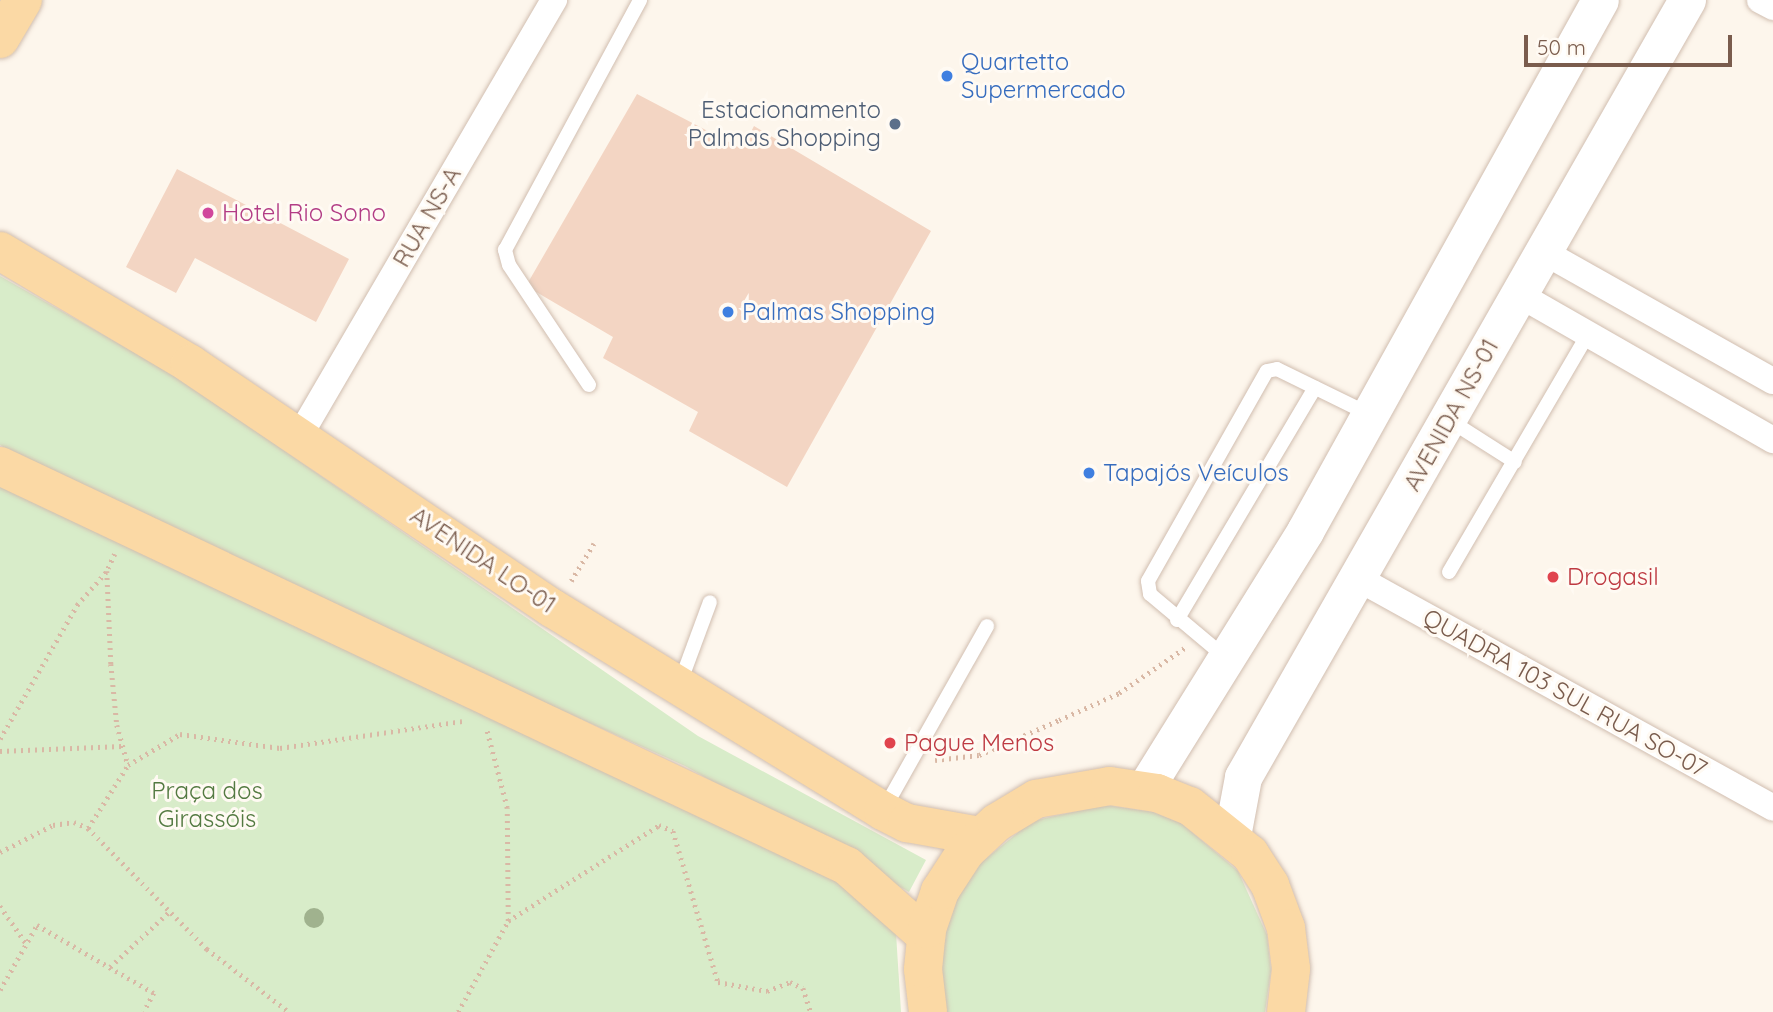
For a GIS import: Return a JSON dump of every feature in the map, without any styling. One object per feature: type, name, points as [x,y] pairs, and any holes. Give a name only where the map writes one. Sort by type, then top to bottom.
[{"type":"main road","points":[[0,39],[23,0]]},
{"type":"main road","name":"AVENIDA LO-01","points":[[0,251],[300,435],[552,608],[678,688],[883,811],[907,822],[980,836]]},
{"type":"main road","points":[[0,466],[489,709],[672,779],[847,866],[926,936]]},
{"type":"main road","points":[[928,1012],[926,936],[947,878],[980,836],[1012,811],[1056,793],[1096,786],[1144,790],[1190,806],[1232,836],[1264,876],[1283,918],[1290,958],[1287,1011]]},
{"type":"street","name":"RUA NS-A","points":[[300,435],[554,0]]},
{"type":"street","points":[[1144,790],[1229,660],[1600,0]]},
{"type":"street","name":"AVENIDA NS-01","points":[[1232,836],[1243,777],[1450,420],[1542,251],[1687,0]]},
{"type":"street","points":[[1760,0],[1773,8]]},
{"type":"street","points":[[1542,251],[1773,381]]},
{"type":"street","points":[[1518,294],[1773,440]]},
{"type":"street","name":"QUADRA 103 SUL RUA SO-07","points":[[1357,578],[1773,808]]},
{"type":"lane","points":[[589,385],[509,265],[505,250],[640,0]]},
{"type":"lane","points":[[1449,572],[1588,334]]},
{"type":"lane","points":[[1229,660],[1177,620],[1150,594],[1148,581],[1267,371],[1277,369],[1369,414]]},
{"type":"lane","points":[[1177,620],[1315,388]]},
{"type":"lane","points":[[1450,420],[1515,462]]},
{"type":"lane","points":[[678,688],[710,601]]},
{"type":"lane","points":[[883,811],[987,626]]},
{"type":"path","points":[[552,608],[594,543]]},
{"type":"path","points":[[0,739],[77,605],[107,571],[115,555]]},
{"type":"path","points":[[107,571],[122,746],[128,765]]},
{"type":"path","points":[[910,762],[979,755],[1059,720],[1157,671],[1199,636]]},
{"type":"path","points":[[88,828],[128,765],[180,734],[280,748],[489,709],[507,808],[508,921]]},
{"type":"path","points":[[0,751],[122,746]]},
{"type":"path","points":[[0,852],[54,825],[74,822],[88,828],[207,949],[289,1012]]},
{"type":"path","points":[[458,1012],[508,921],[659,825],[673,831],[718,982],[767,990],[790,982],[803,988],[811,1012]]},
{"type":"path","points":[[0,906],[26,943]]},
{"type":"path","points":[[110,967],[170,911]]},
{"type":"path","points":[[0,990],[37,925],[154,993],[144,1012]]},
{"type":"green space","points":[[0,276],[176,376],[698,736],[926,860],[909,892],[685,766],[112,508],[0,445]]},
{"type":"green space","name":"Praça dos Girassóis","points":[[0,476],[874,898],[896,933],[901,1012],[0,1012]]},
{"type":"green space","points":[[1105,805],[1153,812],[1181,823],[1238,871],[1267,935],[1271,971],[1265,1012],[947,1012],[941,984],[944,936],[958,894],[978,865],[1032,821]]},
{"type":"building","name":"Palmas Shopping","points":[[637,94],[742,149],[754,126],[931,231],[787,487],[689,431],[698,412],[603,358],[613,337],[526,286]]},
{"type":"building","name":"Hotel Rio Sono","points":[[177,169],[349,259],[316,322],[195,258],[176,293],[126,267]]},
{"type":"place","name":"Quartetto Supermercado","points":[[947,76]]},
{"type":"place","name":"Estacionamento Palmas Shopping","points":[[895,124]]},
{"type":"place","name":"Hotel Rio Sono","points":[[208,213]]},
{"type":"place","name":"Palmas Shopping","points":[[728,312]]},
{"type":"place","name":"Tapajós Veículos","points":[[1089,473]]},
{"type":"place","name":"Drogasil","points":[[1553,577]]},
{"type":"place","name":"Pague Menos","points":[[890,743]]}]
